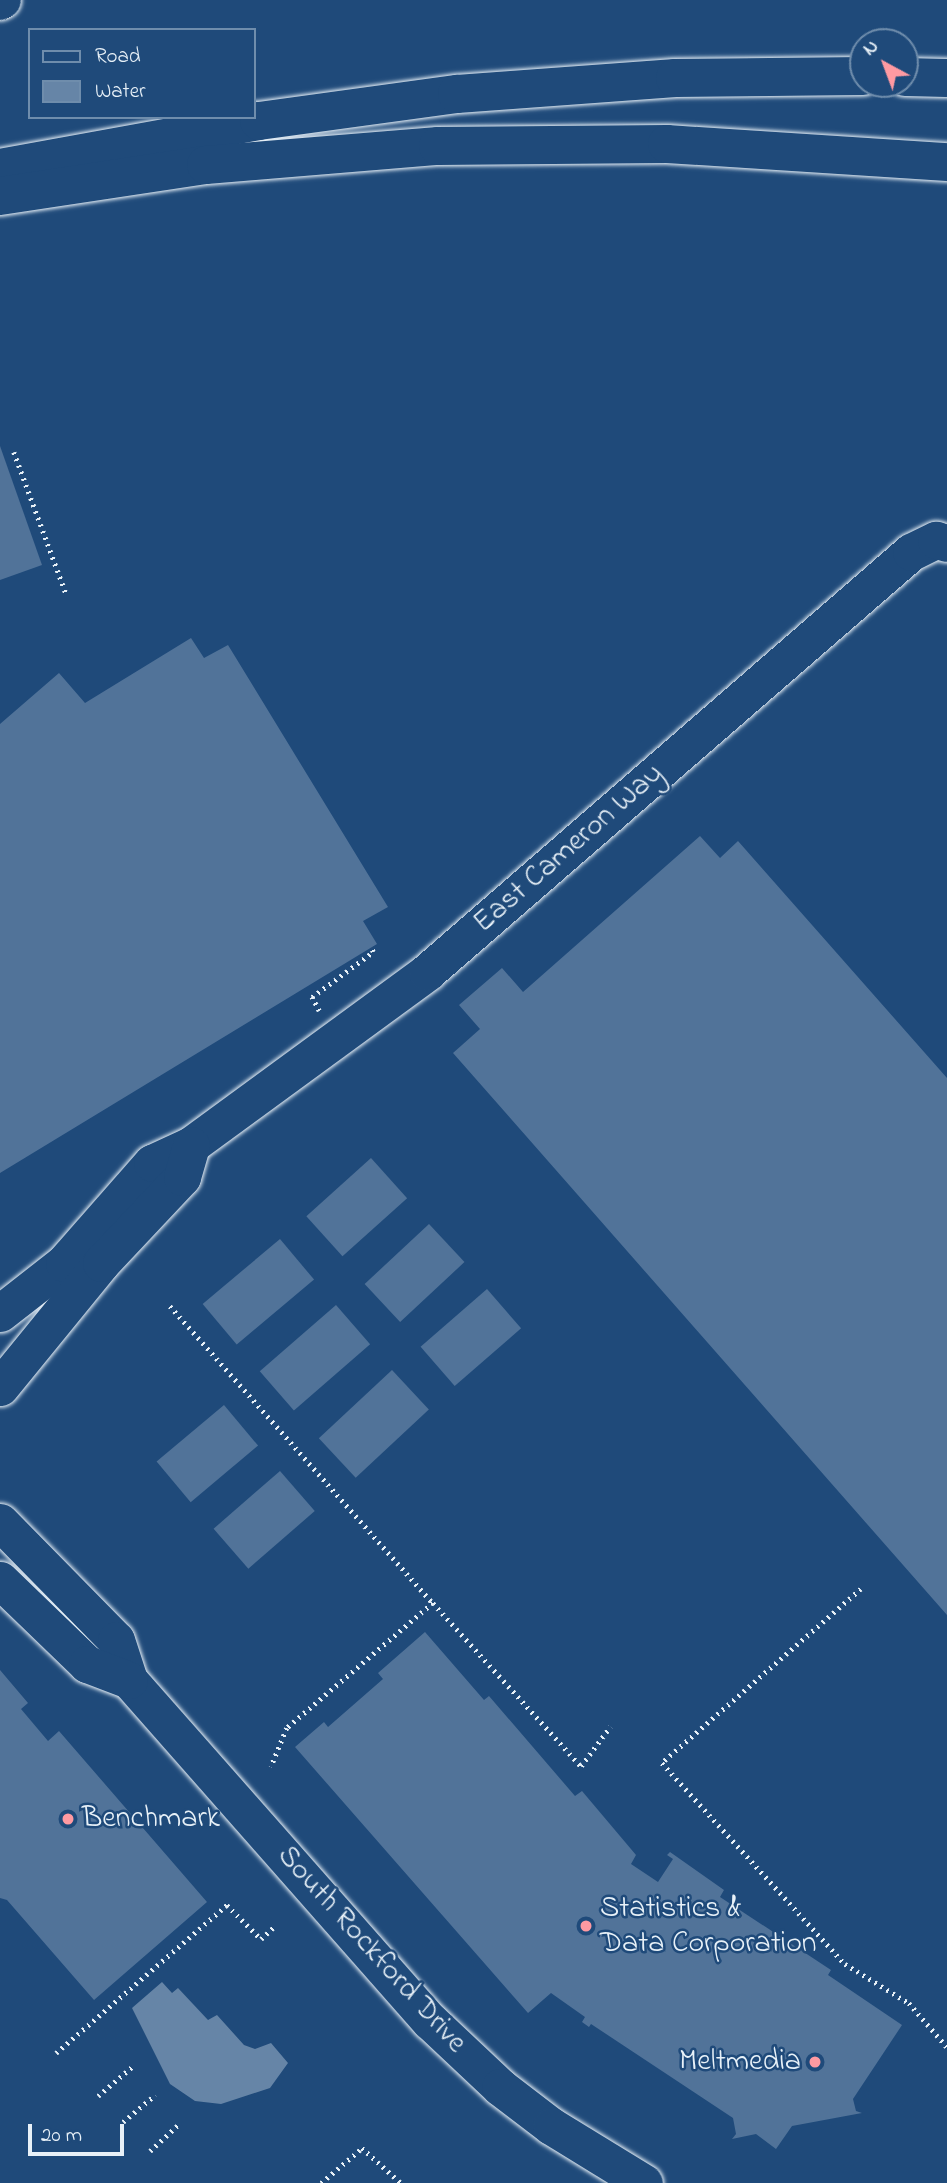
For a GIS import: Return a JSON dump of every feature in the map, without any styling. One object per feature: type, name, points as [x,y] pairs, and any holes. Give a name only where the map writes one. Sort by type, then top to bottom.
[{"type":"highway","points":[[0,167],[259,121],[457,94],[675,78],[849,76]]},
{"type":"highway","points":[[919,77],[947,78]]},
{"type":"highway","points":[[0,196],[206,165],[451,146],[667,144],[947,162]]},
{"type":"street","name":"East Cameron Way","points":[[0,1313],[64,1263],[152,1163],[191,1145],[454,950],[911,552],[941,542]]},
{"type":"street","points":[[0,1387],[102,1263],[182,1177],[191,1145]]},
{"type":"street","name":"South Rockford Drive","points":[[0,1522],[117,1640],[129,1680],[430,2021],[500,2087],[551,2126],[644,2183]]},
{"type":"street","name":"South Rockford Drive","points":[[0,1580],[87,1664],[129,1680]]},
{"type":"path","points":[[14,452],[66,593]]},
{"type":"path","points":[[321,1014],[312,997],[373,952],[371,947]]},
{"type":"path","points":[[170,1306],[581,1766],[610,1727]]},
{"type":"path","points":[[862,1589],[662,1763],[845,1964],[909,2003],[947,2047]]},
{"type":"path","points":[[271,1767],[287,1728],[433,1603]]},
{"type":"path","points":[[56,2053],[227,1905],[261,1939],[275,1926]]},
{"type":"path","points":[[98,2096],[132,2067]]},
{"type":"path","points":[[123,2123],[155,2095]]},
{"type":"path","points":[[150,2151],[180,2123]]},
{"type":"path","points":[[321,2183],[362,2148],[401,2183]]},
{"type":"water","points":[[162,1982],[172,1993],[178,1988],[208,2020],[217,2015],[244,2045],[255,2049],[271,2043],[288,2063],[270,2088],[221,2104],[195,2101],[170,2084],[132,2008]]},
{"type":"building","points":[[0,446],[42,565],[0,580]]},
{"type":"building","points":[[191,638],[204,658],[228,645],[388,907],[363,921],[377,944],[0,1173],[0,724],[59,673],[85,703]]},
{"type":"building","points":[[700,836],[720,858],[738,841],[947,1078],[947,1615],[453,1053],[480,1029],[459,1005],[502,968],[523,992]]},
{"type":"building","points":[[371,1158],[407,1198],[342,1256],[306,1216]]},
{"type":"building","points":[[429,1224],[464,1262],[400,1322],[365,1284]]},
{"type":"building","points":[[280,1239],[314,1280],[237,1345],[203,1304]]},
{"type":"building","points":[[487,1289],[521,1328],[455,1386],[421,1347]]},
{"type":"building","points":[[336,1305],[370,1344],[294,1411],[260,1371]]},
{"type":"building","points":[[392,1370],[429,1409],[356,1478],[319,1438]]},
{"type":"building","points":[[224,1405],[258,1446],[191,1502],[157,1462]]},
{"type":"building","points":[[280,1471],[315,1511],[248,1569],[214,1529]]},
{"type":"building","points":[[425,1632],[484,1700],[489,1696],[575,1796],[582,1791],[636,1855],[631,1864],[658,1882],[673,1859],[667,1855],[670,1852],[724,1890],[720,1897],[831,1970],[828,1975],[902,2025],[853,2099],[856,2111],[862,2113],[792,2126],[776,2149],[756,2134],[732,2139],[736,2134],[733,2118],[591,2024],[589,2027],[582,2022],[585,2017],[551,1993],[528,2013],[295,1747],[324,1722],[328,1727],[383,1679],[378,1673]]},
{"type":"building","name":"Benchmark","points":[[0,1670],[28,1703],[21,1709],[48,1741],[59,1731],[207,1902],[94,2000],[7,1900],[0,1898]]},
{"type":"place","name":"Benchmark","points":[[68,1819]]},
{"type":"place","name":"Statistics & Data Corporation","points":[[586,1926]]},
{"type":"place","name":"Meltmedia","points":[[815,2062]]}]
